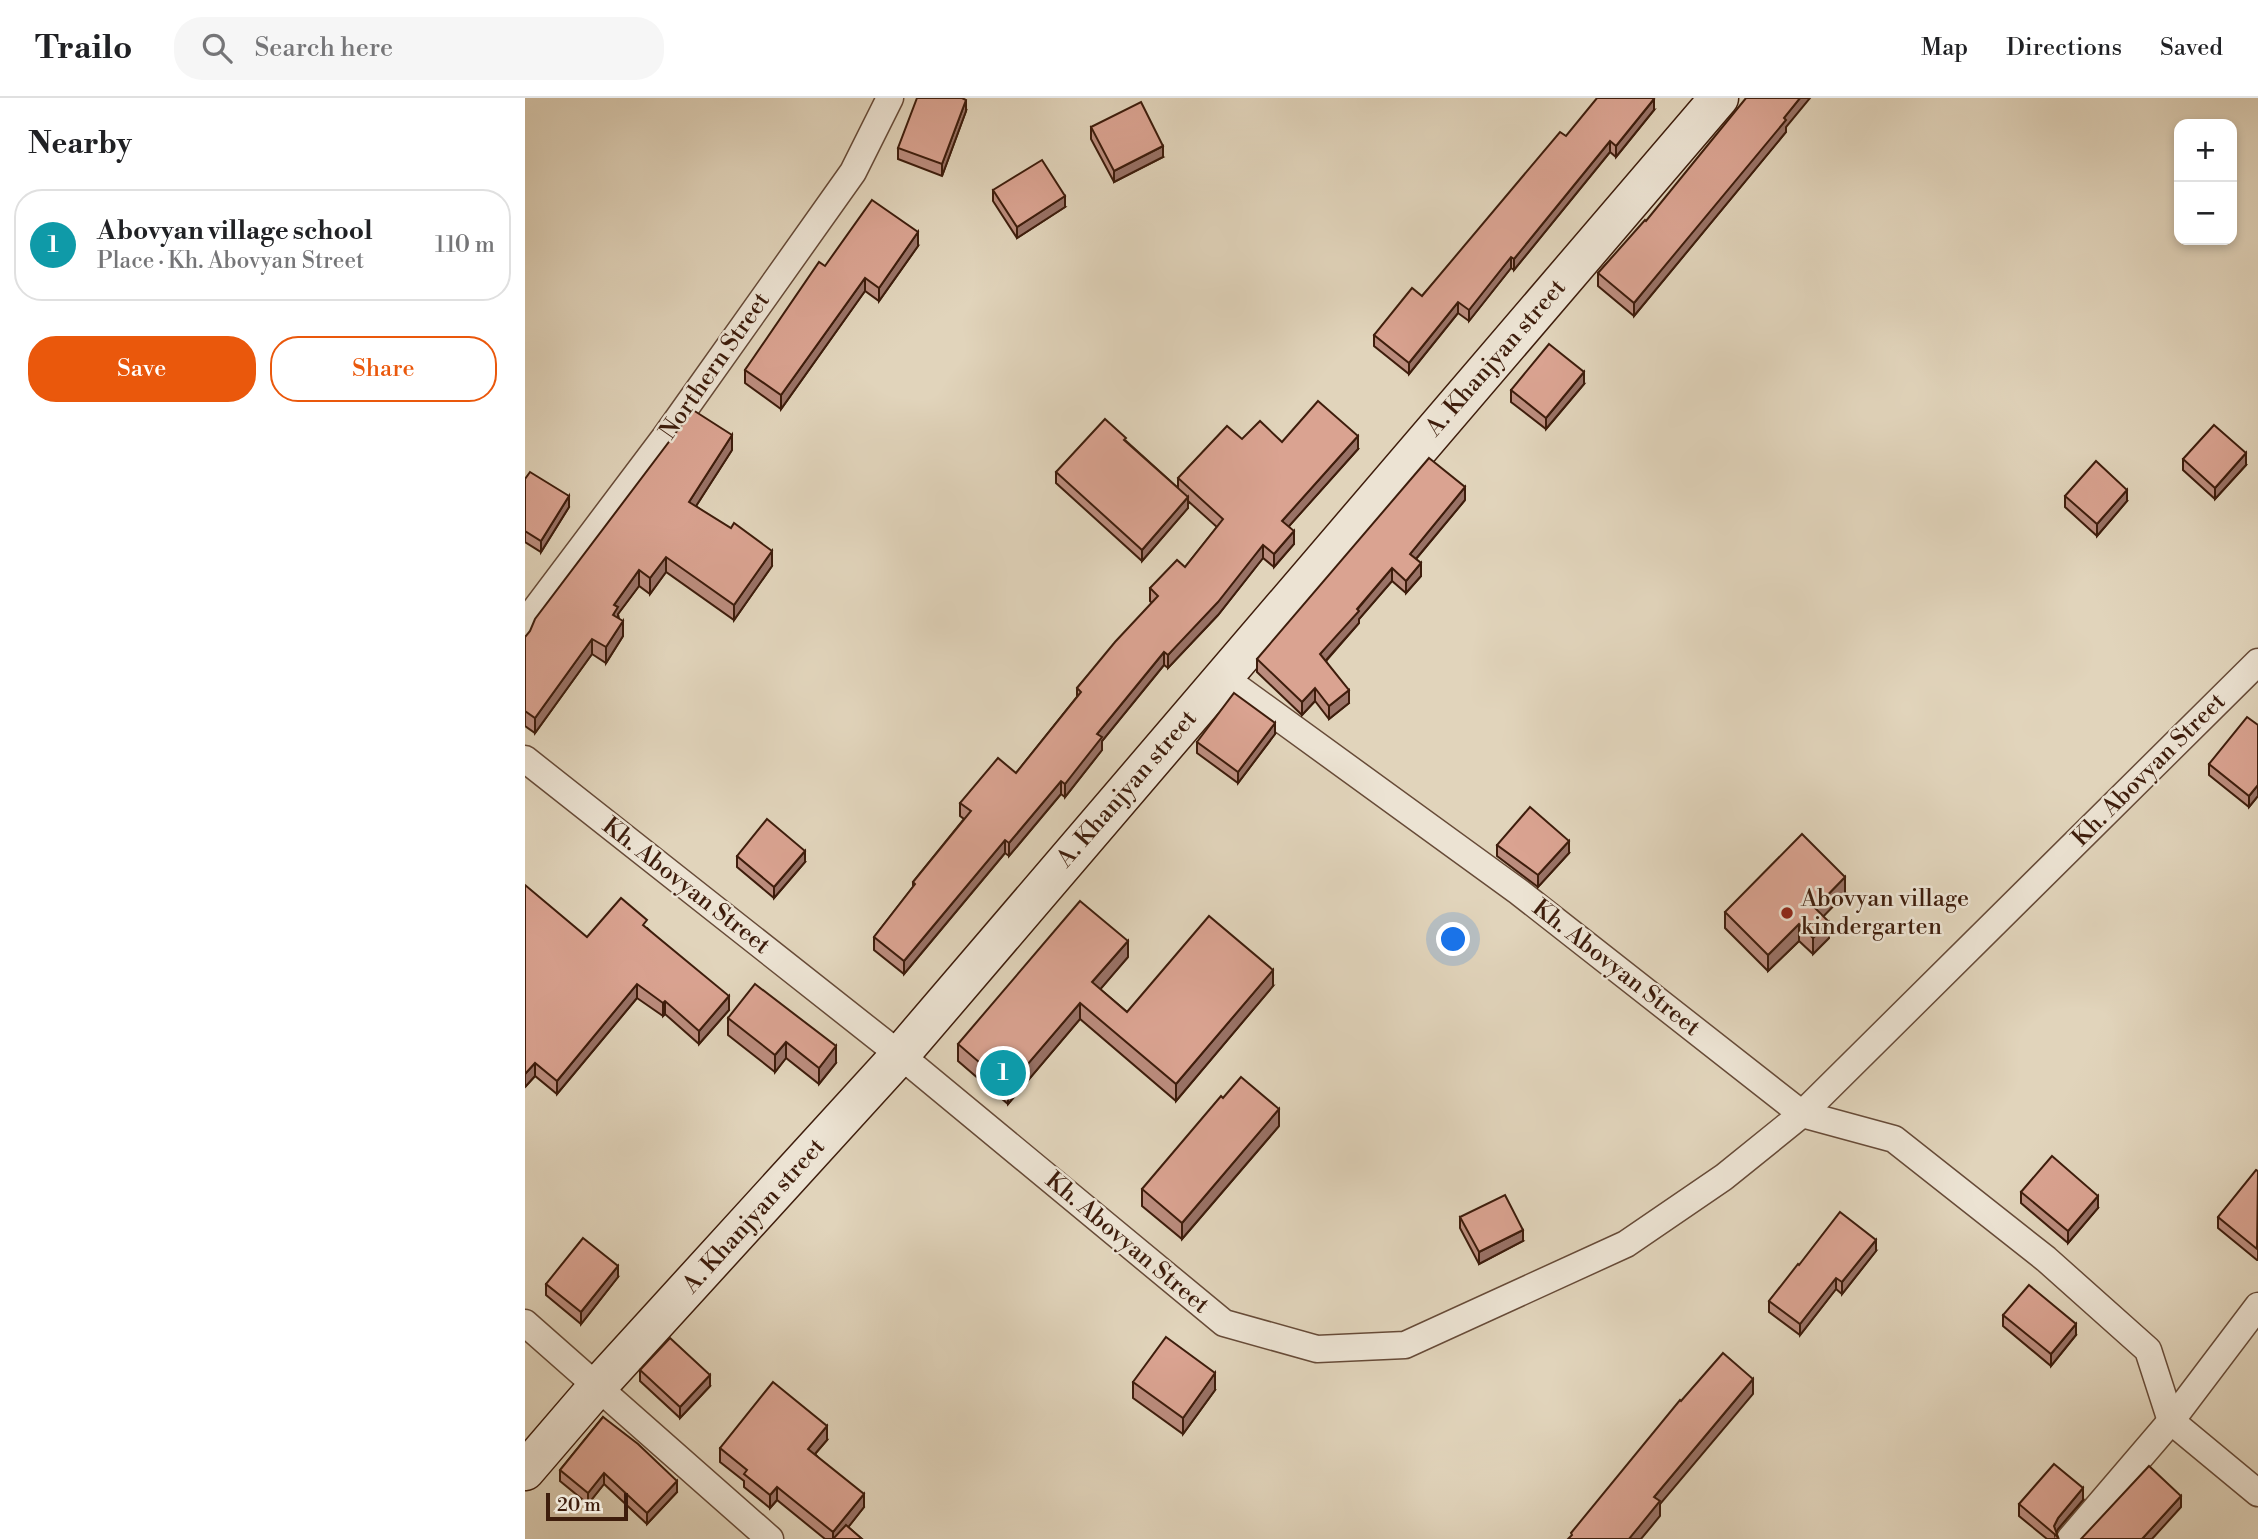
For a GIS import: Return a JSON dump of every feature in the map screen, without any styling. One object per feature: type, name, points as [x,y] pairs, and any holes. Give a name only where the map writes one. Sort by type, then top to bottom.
[{"type":"street","name":"Northern Street","points":[[525,624],[665,437],[845,183],[890,98]]},
{"type":"street","name":"A. Khanjyan street","points":[[525,1471],[899,1055],[1719,98]]},
{"type":"street","name":"Kh. Abovyan Street","points":[[525,759],[899,1055],[1224,1323],[1317,1349],[1405,1345],[1626,1244],[1724,1177],[1802,1114],[2258,662]]},
{"type":"street","name":"Kh. Abovyan Street","points":[[1223,677],[1518,892],[1802,1114],[1894,1139],[2046,1259],[2148,1350],[2171,1421]]},
{"type":"street","points":[[2070,1539],[2171,1421],[2258,1306]]},
{"type":"street","points":[[525,1323],[770,1539]]},
{"type":"street","points":[[2171,1421],[2258,1493]]},
{"type":"building","points":[[917,98],[966,100],[942,164],[898,148]]},
{"type":"building","points":[[1597,98],[1654,99],[1616,146],[1610,141],[1469,310],[1458,302],[1409,363],[1374,335],[1412,288],[1422,296],[1560,132],[1566,136]]},
{"type":"building","points":[[1746,98],[1800,98],[1784,118],[1786,120],[1634,303],[1598,273],[1646,221]]},
{"type":"building","points":[[1141,102],[1163,146],[1114,171],[1091,127]]},
{"type":"building","points":[[1042,160],[1065,196],[1017,227],[993,190]]},
{"type":"building","points":[[872,200],[918,232],[879,288],[865,278],[781,395],[745,370],[819,262],[825,266]]},
{"type":"building","points":[[1549,344],[1584,372],[1546,418],[1511,390]]},
{"type":"building","points":[[1318,401],[1358,436],[1282,521],[1294,531],[1274,554],[1263,545],[1218,602],[1168,655],[1164,652],[1097,734],[1102,737],[1065,784],[1061,781],[1009,843],[1005,840],[904,961],[874,937],[915,884],[913,882],[971,811],[960,803],[998,758],[1016,773],[1081,692],[1077,688],[1158,596],[1150,588],[1177,560],[1185,567],[1223,519],[1178,478],[1227,426],[1242,439],[1260,421],[1282,442]]},
{"type":"building","points":[[693,410],[732,435],[689,502],[731,528],[734,523],[772,551],[734,605],[666,557],[650,578],[639,570],[614,605],[618,607],[613,615],[623,621],[606,647],[592,639],[535,718],[525,711],[525,637],[535,619]]},
{"type":"building","points":[[1105,419],[1126,438],[1124,440],[1188,497],[1142,550],[1056,472]]},
{"type":"building","points":[[2214,425],[2246,453],[2215,488],[2183,459]]},
{"type":"building","points":[[1429,458],[1465,487],[1410,554],[1421,563],[1406,581],[1392,568],[1357,609],[1359,611],[1320,654],[1349,690],[1329,706],[1315,688],[1302,702],[1257,659]]},
{"type":"building","points":[[2096,461],[2127,490],[2097,524],[2065,496]]},
{"type":"building","points":[[530,472],[569,496],[541,541],[525,531],[525,479]]},
{"type":"building","points":[[1234,693],[1275,723],[1238,772],[1197,742]]},
{"type":"building","points":[[2247,717],[2258,725],[2258,785],[2249,796],[2209,764]]},
{"type":"building","points":[[1530,807],[1569,841],[1538,875],[1497,845]]},
{"type":"building","points":[[767,819],[805,851],[774,887],[737,856]]},
{"type":"building","points":[[1802,834],[1845,877],[1815,908],[1829,922],[1813,938],[1799,924],[1768,955],[1725,912]]},
{"type":"building","points":[[525,885],[587,937],[621,898],[647,920],[643,925],[729,996],[699,1031],[665,1001],[663,1003],[637,984],[557,1081],[535,1063],[525,1074]]},
{"type":"building","points":[[1080,901],[1128,941],[1092,982],[1127,1012],[1209,916],[1273,970],[1176,1084],[1080,1003],[1008,1087],[958,1044]]},
{"type":"building","points":[[755,984],[836,1046],[819,1068],[786,1042],[775,1055],[728,1018]]},
{"type":"building","points":[[1241,1077],[1279,1109],[1182,1223],[1142,1189],[1221,1096],[1223,1098]]},
{"type":"building","points":[[2052,1156],[2098,1196],[2068,1231],[2021,1192]]},
{"type":"building","points":[[2256,1170],[2258,1171],[2257,1249],[2218,1217]]},
{"type":"building","points":[[1505,1195],[1523,1230],[1479,1252],[1460,1217]]},
{"type":"building","points":[[1840,1212],[1876,1240],[1842,1282],[1836,1278],[1800,1324],[1769,1301]]},
{"type":"building","points":[[583,1238],[618,1266],[581,1312],[546,1284]]},
{"type":"building","points":[[2029,1285],[2076,1324],[2051,1354],[2003,1315]]},
{"type":"building","points":[[1166,1337],[1215,1373],[1183,1418],[1133,1382]]},
{"type":"building","points":[[670,1338],[710,1375],[680,1407],[640,1370]]},
{"type":"building","points":[[1723,1353],[1753,1379],[1654,1497],[1660,1501],[1629,1539],[1568,1539],[1680,1400]]},
{"type":"building","points":[[773,1382],[827,1426],[808,1449],[864,1494],[833,1532],[777,1487],[770,1495],[744,1474],[747,1470],[720,1448]]},
{"type":"building","points":[[603,1417],[638,1444],[677,1481],[647,1513],[604,1473],[588,1493],[560,1470]]},
{"type":"building","points":[[2054,1464],[2083,1488],[2058,1518],[2054,1526],[2058,1537],[2019,1504]]},
{"type":"building","points":[[2149,1466],[2181,1496],[2142,1539],[2081,1539]]},
{"type":"building","points":[[846,1525],[862,1539],[833,1539]]},
{"type":"place","name":"Abovyan village kindergarten","points":[[1787,913]]},
{"type":"place","name":"Abovyan village school","points":[[1003,1073]]}]
